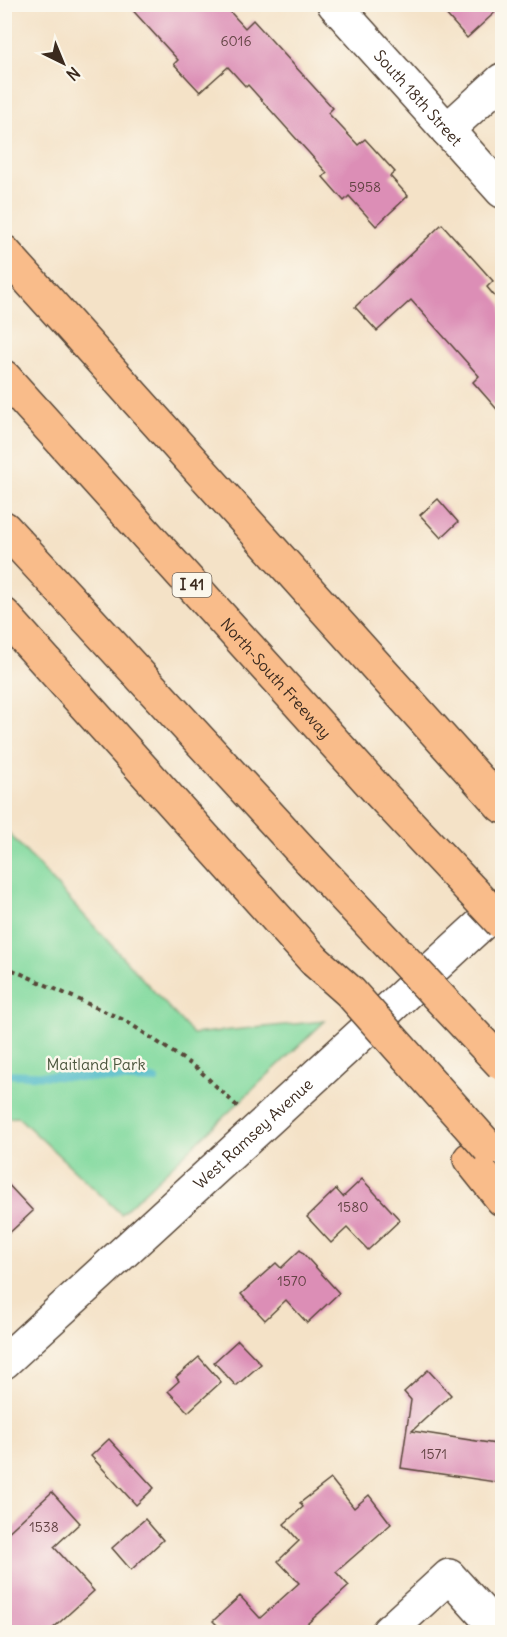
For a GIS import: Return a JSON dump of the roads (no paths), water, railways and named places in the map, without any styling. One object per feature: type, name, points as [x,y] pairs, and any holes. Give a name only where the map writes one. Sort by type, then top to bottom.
[{"type":"highway","points":[[4,252],[502,806]]},
{"type":"highway","name":"North-South Freeway","points":[[4,378],[379,792],[502,923]]},
{"type":"highway","points":[[4,528],[310,860],[502,1064]]},
{"type":"highway","points":[[4,615],[315,961],[340,1000],[487,1156],[502,1199]]},
{"type":"street","name":"South 18th Street","points":[[334,4],[502,191]]},
{"type":"street","points":[[447,130],[502,80]]},
{"type":"street","name":"West Ramsey Avenue","points":[[4,1362],[502,905]]},
{"type":"street","points":[[388,1632],[449,1576],[500,1632]]},
{"type":"waterway","points":[[4,1074],[155,1080]]},
{"type":"park label","name":"Maitland Park","points":[[96,1064]]}]
